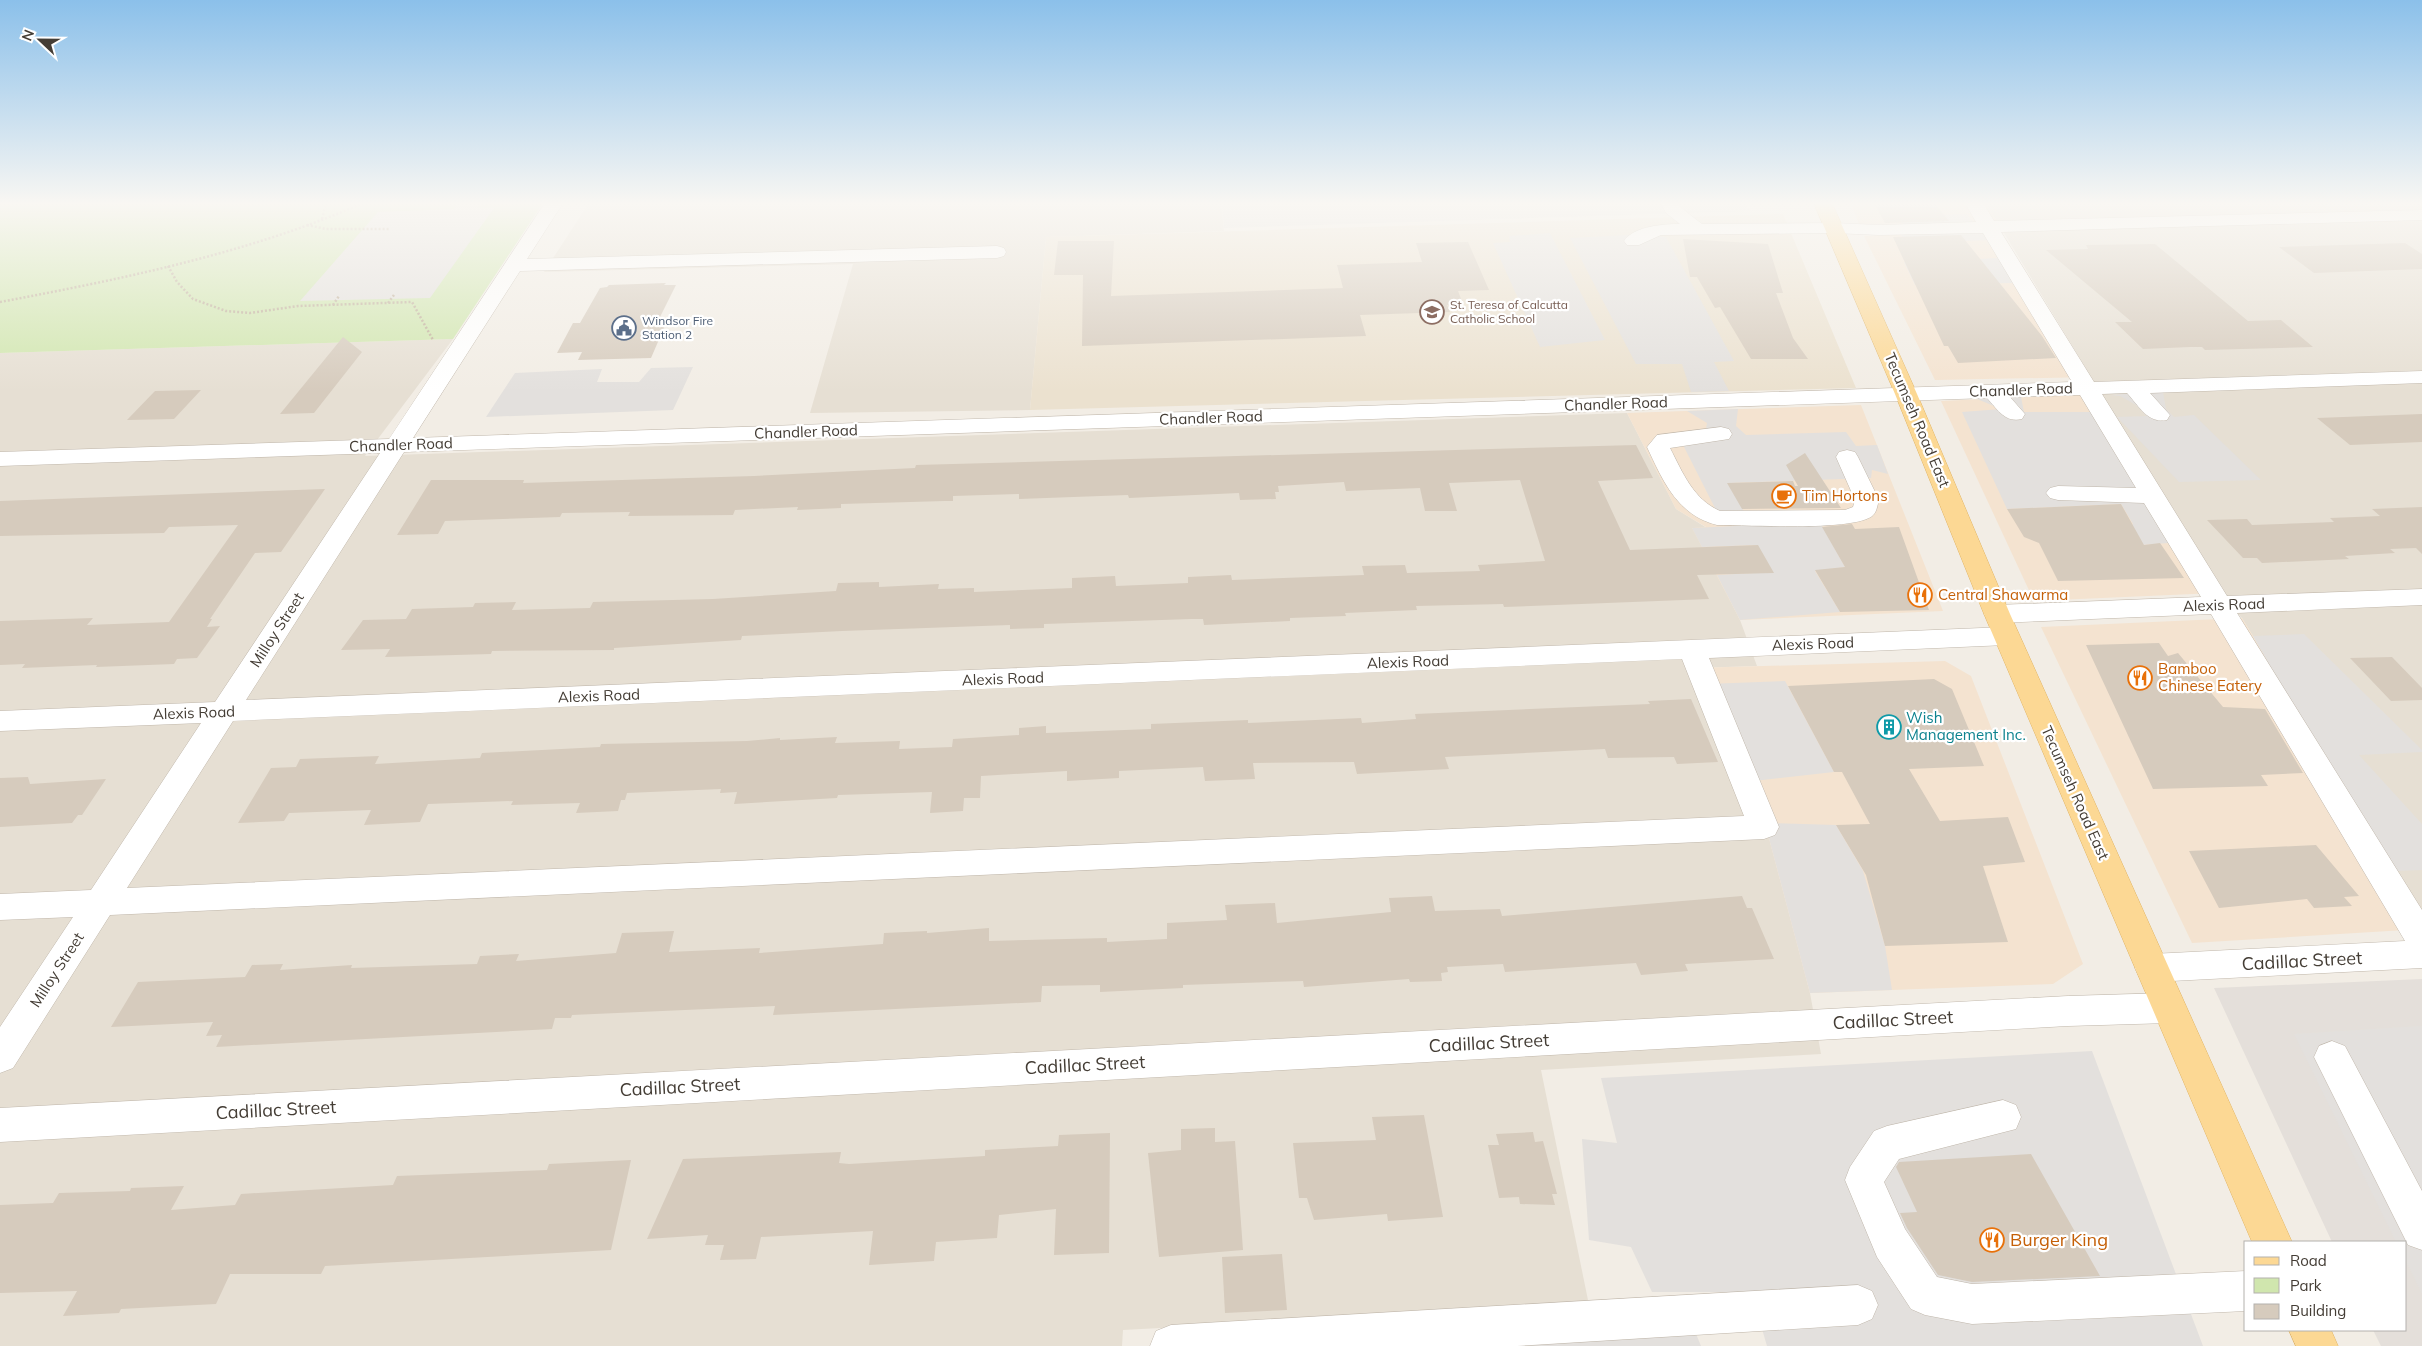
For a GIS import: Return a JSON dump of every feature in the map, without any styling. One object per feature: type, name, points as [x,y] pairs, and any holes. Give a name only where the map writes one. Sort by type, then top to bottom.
[{"type":"main road","name":"Tecumseh Road East","points":[[1850,266],[2002,625],[2272,1241]]},
{"type":"main road","points":[[2310,1331],[2317,1346]]},
{"type":"street","name":"Milloy Street","points":[[0,1057],[513,266]]},
{"type":"street","points":[[2005,266],[2087,388],[2422,939]]},
{"type":"street","name":"Chandler Road","points":[[0,459],[2422,377]]},
{"type":"street","points":[[2132,386],[2159,416]]},
{"type":"street","points":[[1992,391],[2014,414]]},
{"type":"street","points":[[1721,434],[1665,440],[1658,447],[1686,499],[1704,514],[1717,518],[1848,517],[1859,515],[1864,511],[1867,500],[1847,458]]},
{"type":"street","points":[[2058,493],[2152,496]]},
{"type":"street","name":"Alexis Road","points":[[0,721],[1692,650],[2219,605],[2422,597]]},
{"type":"street","points":[[0,907],[646,879],[1764,826],[1692,650]]},
{"type":"street","name":"Cadillac Street","points":[[2152,968],[2422,954]]},
{"type":"street","name":"Cadillac Street","points":[[0,1125],[2048,1012],[2169,1008]]},
{"type":"street","points":[[2332,1057],[2422,1231]]},
{"type":"street","points":[[2003,1117],[1887,1144],[1864,1180],[1891,1244],[1925,1295],[1972,1304],[2244,1291]]},
{"type":"street","points":[[1171,1346],[1858,1305]]},
{"type":"path","points":[[0,302],[83,286],[168,266],[177,282],[193,299],[226,311],[250,313],[298,306],[412,302],[433,341],[438,344]]},
{"type":"path","points":[[388,303],[394,295]]},
{"type":"path","points":[[333,305],[339,296]]},
{"type":"shaded area","points":[[331,266],[453,266],[430,298],[300,301]]},
{"type":"shaded area","points":[[548,266],[783,266],[544,272]]},
{"type":"shaded area","points":[[852,266],[1043,266],[1030,410],[810,413]]},
{"type":"shaded area","name":"St. Teresa of Calcutta Catholic School","points":[[1043,266],[1805,266],[1856,388],[1030,410]]},
{"type":"shaded area","points":[[1503,266],[1567,266],[1605,340],[1540,347]]},
{"type":"shaded area","points":[[1585,266],[1682,266],[1734,361],[1714,362],[1729,391],[1691,392],[1682,364],[1636,364]]},
{"type":"shaded area","points":[[1879,266],[2022,266],[2091,377],[1935,380]]},
{"type":"shaded area","points":[[1906,266],[2003,266],[2013,283],[1915,285]]},
{"type":"shaded area","points":[[2024,266],[2422,266],[2422,915],[2242,618],[2216,593],[2096,394],[2091,377]]},
{"type":"shaded area","points":[[453,339],[365,456],[1627,413],[1676,509],[1707,528],[1693,528],[1740,620],[1757,666],[1693,668],[1765,823],[1810,993],[1821,1054],[1541,1070],[1589,1305],[1123,1330],[1122,1346],[0,1346],[0,353]]},
{"type":"shaded area","points":[[693,367],[673,410],[486,417],[515,373],[602,369],[597,382],[639,382],[651,368]]},
{"type":"shaded area","points":[[2163,392],[2166,409],[2174,417],[2194,415],[2261,480],[2179,482],[2117,417],[2147,416],[2136,405],[2120,396],[2110,395]]},
{"type":"shaded area","points":[[2096,394],[2216,593],[2034,601],[1941,401]]},
{"type":"shaded area","points":[[2021,397],[2024,412],[2092,412],[2169,543],[2127,546],[2119,535],[2133,524],[2121,504],[2007,509],[1962,412],[2001,409],[1977,399]]},
{"type":"shaded area","points":[[1861,405],[1943,611],[1740,620],[1692,528],[1706,527],[1676,509],[1627,413]]},
{"type":"shaded area","points":[[1738,409],[1736,426],[1746,435],[1846,432],[1856,446],[1877,445],[1888,474],[1872,470],[1871,478],[1728,483],[1747,517],[1719,516],[1679,437],[1705,435],[1707,423],[1687,411]]},
{"type":"shaded area","points":[[1820,522],[1845,567],[1815,571],[1840,612],[1740,620],[1717,575],[1773,572],[1757,545],[1702,547],[1692,528]]},
{"type":"shaded area","points":[[2242,618],[2397,871],[2422,929],[2192,943],[2041,627]]},
{"type":"shaded area","points":[[2304,634],[2422,750],[2422,752],[2359,755],[2422,824],[2422,870],[2397,871],[2317,749],[2253,636]]},
{"type":"shaded area","points":[[1945,661],[1971,676],[2083,964],[2053,984],[1810,993],[1765,823],[1693,668]]},
{"type":"shaded area","points":[[1785,681],[1834,772],[1745,782],[1706,684]]},
{"type":"shaded area","points":[[1765,823],[1836,825],[1863,871],[1885,946],[1892,990],[1810,993]]},
{"type":"shaded area","points":[[2422,979],[2422,1346],[2381,1346],[2374,1331],[2407,1331],[2407,1241],[2332,1241],[2214,988]]},
{"type":"shaded area","points":[[2422,1026],[2422,1294],[2407,1263],[2407,1241],[2396,1241],[2294,1034]]},
{"type":"shaded area","points":[[2092,1051],[2203,1346],[1767,1346],[1762,1329],[1832,1292],[1652,1292],[1631,1247],[1589,1240],[1582,1139],[1617,1143],[1601,1078]]},
{"type":"shaded area","points":[[1694,1329],[1701,1346],[1395,1346]]},
{"type":"green space","points":[[0,266],[501,266],[453,339],[0,353]]},
{"type":"building","points":[[1055,266],[1113,266],[1111,296],[1343,288],[1337,266],[1478,266],[1489,290],[1458,291],[1463,304],[1447,305],[1450,312],[1360,315],[1366,336],[1082,346],[1083,275],[1054,275]]},
{"type":"building","points":[[1688,266],[1775,266],[1783,293],[1776,293],[1793,338],[1808,359],[1751,359],[1720,307],[1715,308],[1697,277],[1690,277]]},
{"type":"building","points":[[1906,266],[1986,266],[2042,336],[2056,358],[1958,363],[1948,346],[1944,346]]},
{"type":"building","points":[[2065,266],[2181,266],[2248,321],[2281,320],[2313,347],[2205,350],[2202,347],[2143,349],[2115,322],[2132,322]]},
{"type":"building","points":[[2304,266],[2422,266],[2422,269],[2314,273]]},
{"type":"building","name":"Windsor Fire Station 2","points":[[666,283],[664,285],[676,285],[658,321],[667,321],[651,358],[578,360],[582,352],[557,353],[573,323],[580,323],[600,288],[609,285]]},
{"type":"building","points":[[343,337],[362,352],[314,413],[280,414]]},
{"type":"building","points":[[201,390],[174,419],[127,420],[155,391]]},
{"type":"building","points":[[2422,414],[2422,442],[2350,445],[2317,418]]},
{"type":"building","points":[[1636,445],[1653,478],[1598,481],[1630,550],[1758,545],[1774,573],[1697,575],[1709,599],[1504,607],[1503,604],[1416,606],[1417,610],[1345,613],[1346,616],[1290,618],[1290,621],[1204,625],[1203,619],[1191,619],[1044,624],[1044,628],[1010,629],[1010,625],[842,631],[742,636],[741,640],[614,648],[614,650],[492,651],[491,654],[385,657],[390,649],[341,650],[363,620],[406,619],[412,609],[473,607],[475,603],[516,602],[512,610],[590,608],[593,602],[713,599],[836,591],[838,583],[879,582],[879,587],[939,584],[938,589],[974,588],[974,592],[1072,588],[1072,578],[1115,576],[1116,586],[1188,583],[1188,577],[1231,575],[1232,580],[1364,575],[1362,566],[1405,565],[1407,573],[1480,571],[1478,565],[1545,561],[1520,480],[1449,483],[1457,511],[1425,511],[1420,488],[1346,491],[1344,482],[1278,486],[1279,492],[1275,492],[1276,499],[1240,500],[1239,493],[1129,498],[1128,495],[1019,499],[1019,494],[953,496],[953,501],[841,504],[841,508],[797,510],[798,507],[735,510],[733,515],[628,516],[630,512],[562,513],[560,517],[445,521],[438,534],[397,535],[431,480],[524,480],[523,483],[754,476],[915,468],[916,465]]},
{"type":"building","name":"Tim Hortons","points":[[1805,453],[1841,508],[1742,509],[1727,483],[1793,481],[1795,486],[1798,486],[1786,465]]},
{"type":"building","points":[[325,489],[281,552],[255,553],[210,619],[212,619],[207,627],[220,626],[197,658],[177,659],[174,664],[96,667],[97,665],[22,668],[25,664],[0,665],[0,621],[93,618],[87,625],[169,622],[238,525],[169,527],[164,533],[0,536],[0,501]]},
{"type":"building","points":[[2121,504],[2144,545],[2160,543],[2184,578],[2058,581],[2039,543],[2024,537],[2007,509]]},
{"type":"building","points":[[2422,507],[2422,554],[2416,548],[2390,549],[2395,553],[2345,556],[2349,559],[2262,563],[2257,558],[2243,558],[2207,520],[2247,519],[2252,525],[2334,522],[2330,518],[2380,516],[2372,509]]},
{"type":"building","points":[[1852,524],[1855,529],[1899,527],[1929,610],[1840,612],[1815,570],[1845,567],[1822,527]]},
{"type":"building","points":[[2159,643],[2168,656],[2178,653],[2223,707],[2265,709],[2303,773],[2261,775],[2268,786],[2153,789],[2086,645]]},
{"type":"building","points":[[2392,657],[2422,688],[2422,700],[2391,701],[2350,658]]},
{"type":"building","points":[[1934,679],[1952,689],[1984,766],[1909,769],[1940,821],[2008,817],[2025,862],[1983,866],[2008,942],[1885,946],[1866,875],[1836,825],[1870,824],[1842,772],[1834,772],[1788,686]]},
{"type":"building","points":[[1691,699],[1718,762],[1677,764],[1674,757],[1608,758],[1605,749],[1445,757],[1449,769],[1357,774],[1354,762],[1253,763],[1255,779],[1205,781],[1203,767],[1119,771],[1119,778],[1067,781],[1067,771],[981,776],[980,798],[964,798],[963,811],[930,813],[932,792],[838,795],[837,798],[734,804],[737,792],[720,793],[721,789],[627,793],[625,800],[621,800],[618,811],[576,813],[580,803],[511,805],[513,801],[428,804],[420,822],[364,825],[371,810],[289,813],[284,821],[238,823],[271,768],[296,767],[300,759],[379,756],[375,764],[480,758],[482,753],[600,747],[601,744],[747,741],[780,738],[780,740],[837,737],[835,743],[900,741],[899,749],[952,747],[953,739],[1019,735],[1019,728],[1046,726],[1046,733],[1151,729],[1151,724],[1248,720],[1248,723],[1361,718],[1362,723],[1416,719],[1415,714],[1650,704],[1648,701]]},
{"type":"building","points":[[28,777],[30,784],[106,779],[82,815],[78,815],[72,823],[0,827],[0,778]]},
{"type":"building","points":[[2316,845],[2359,896],[2344,897],[2352,906],[2314,908],[2307,899],[2219,908],[2189,851]]},
{"type":"building","points":[[1432,896],[1435,911],[1500,909],[1502,916],[1742,896],[1747,908],[1752,908],[1774,959],[1685,964],[1688,971],[1641,975],[1636,963],[1505,972],[1503,964],[1447,967],[1448,972],[1441,973],[1442,981],[1410,982],[1409,979],[1304,987],[1303,981],[1183,985],[1183,988],[1100,992],[1100,985],[1042,986],[1041,1002],[773,1015],[775,1006],[572,1015],[571,1018],[555,1018],[552,1029],[216,1047],[222,1035],[206,1036],[213,1022],[111,1027],[138,982],[245,977],[252,965],[283,964],[280,970],[352,965],[351,968],[477,964],[480,956],[519,954],[516,961],[616,953],[622,933],[674,931],[669,952],[760,948],[759,953],[883,944],[884,933],[927,931],[927,933],[989,928],[989,941],[1107,938],[1107,942],[1167,939],[1167,923],[1227,920],[1225,905],[1275,903],[1277,923],[1391,912],[1389,898]]},
{"type":"building","points":[[1424,1115],[1443,1217],[1388,1221],[1387,1214],[1314,1220],[1307,1198],[1299,1198],[1293,1143],[1376,1140],[1372,1117]]},
{"type":"building","points":[[1215,1128],[1215,1142],[1235,1141],[1243,1250],[1159,1257],[1148,1153],[1181,1150],[1181,1129]]},
{"type":"building","points":[[1533,1132],[1535,1142],[1543,1141],[1557,1194],[1552,1194],[1555,1205],[1520,1204],[1519,1197],[1499,1198],[1488,1145],[1499,1145],[1496,1134]]},
{"type":"building","points":[[1110,1133],[1109,1253],[1054,1255],[1056,1209],[999,1215],[997,1238],[936,1242],[934,1261],[869,1265],[873,1231],[761,1237],[756,1259],[720,1260],[724,1245],[705,1245],[708,1235],[647,1239],[683,1159],[841,1152],[839,1163],[849,1164],[985,1156],[985,1150],[1058,1146],[1059,1135]]},
{"type":"building","name":"Burger King","points":[[2031,1154],[2100,1276],[1972,1282],[1938,1275],[1907,1228],[1900,1213],[1917,1212],[1896,1167],[1899,1162]]},
{"type":"building","points":[[631,1160],[611,1250],[325,1266],[321,1274],[230,1274],[216,1304],[121,1309],[119,1313],[63,1316],[77,1291],[0,1293],[0,1205],[53,1203],[59,1193],[130,1191],[131,1188],[184,1186],[171,1210],[235,1205],[241,1194],[393,1185],[397,1176],[547,1170],[549,1164]]},
{"type":"building","points":[[1282,1254],[1287,1310],[1225,1313],[1222,1257]]},
{"type":"place","name":"St. Teresa of Calcutta Catholic School","points":[[1432,312]]},
{"type":"place","name":"Windsor Fire Station 2","points":[[624,328]]},
{"type":"place","name":"Tim Hortons","points":[[1784,496]]},
{"type":"place","name":"Central Shawarma","points":[[1920,595]]},
{"type":"place","name":"Bamboo Chinese Eatery","points":[[2140,678]]},
{"type":"place","name":"Wish Management Inc.","points":[[1889,727]]},
{"type":"place","name":"Burger King","points":[[1992,1240]]}]
